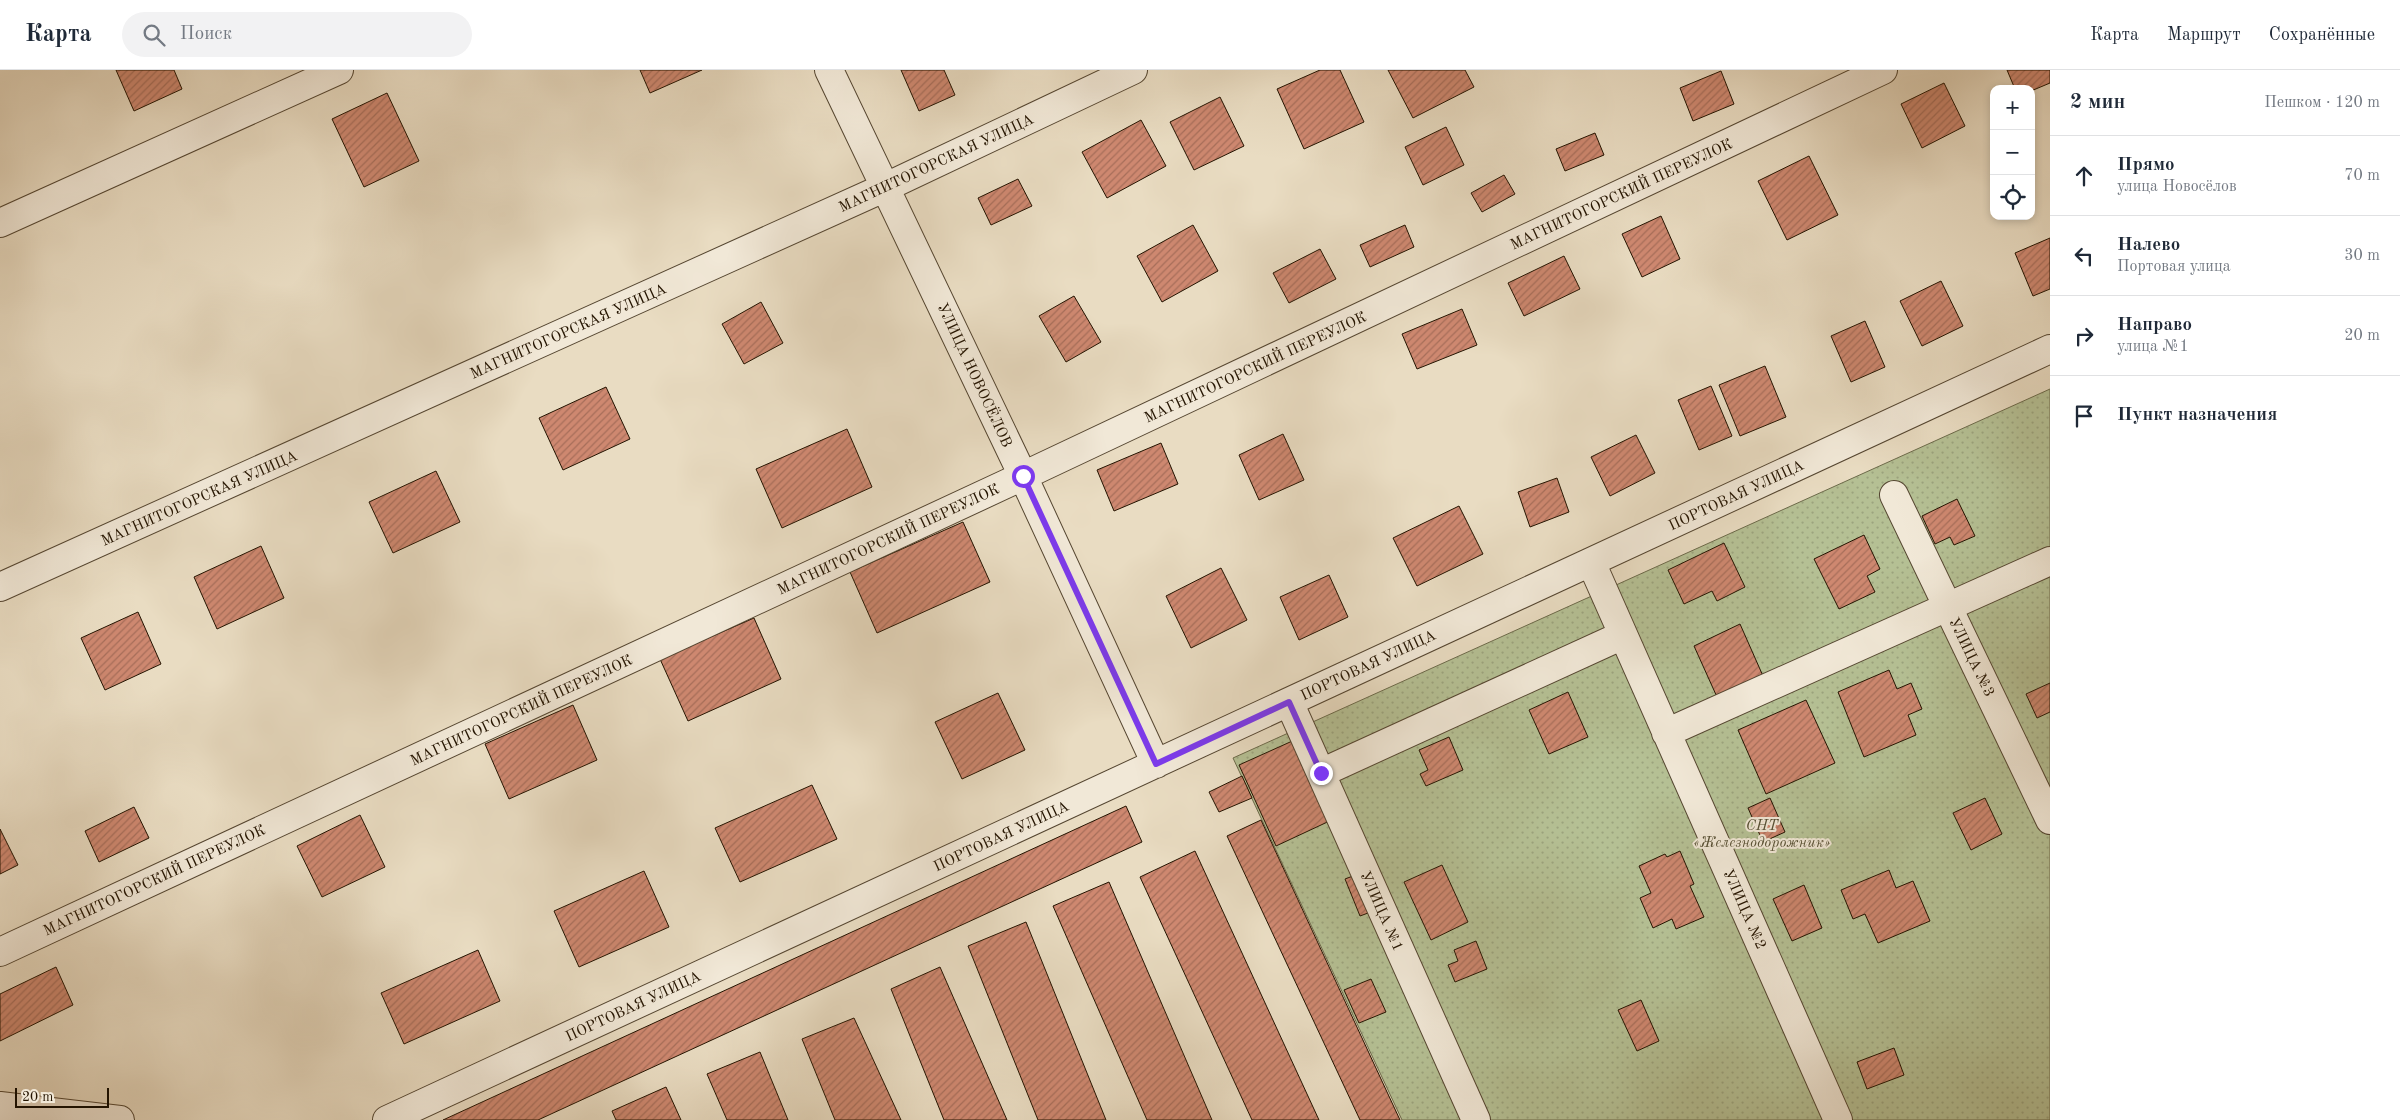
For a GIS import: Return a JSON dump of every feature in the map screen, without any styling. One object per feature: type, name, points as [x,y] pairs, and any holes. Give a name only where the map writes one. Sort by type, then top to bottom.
[{"type":"street","points":[[0,223],[339,70]]},
{"type":"street","name":"УЛИЦА НОВОСЁЛОВ","points":[[829,70],[1023,476],[1156,764]]},
{"type":"street","name":"МАГНИТОГОРСКАЯ УЛИЦА","points":[[0,587],[886,187],[1133,70]]},
{"type":"street","name":"МАГНИТОГОРСКИЙ ПЕРЕУЛОК","points":[[0,952],[1023,476],[1883,70]]},
{"type":"street","name":"ПОРТОВАЯ УЛИЦА","points":[[387,1120],[2050,349]]},
{"type":"street","name":"УЛИЦА №3","points":[[1894,495],[2050,820]]},
{"type":"street","points":[[1666,733],[2050,561]]},
{"type":"street","name":"УЛИЦА №2","points":[[1591,562],[1838,1120]]},
{"type":"street","points":[[1321,773],[1623,635]]},
{"type":"street","name":"УЛИЦА №1","points":[[1289,702],[1476,1120]]},
{"type":"street","points":[[0,1106],[120,1120]]},
{"type":"green space","name":"СНТ «Железнодорожник»","points":[[2050,389],[2050,1120],[1402,1120],[1233,758]]},
{"type":"building","points":[[116,70],[174,70],[182,89],[134,111]]},
{"type":"building","points":[[640,70],[702,70],[650,93]]},
{"type":"building","points":[[901,70],[944,70],[955,95],[919,111]]},
{"type":"building","points":[[1320,70],[1340,70],[1364,122],[1304,149],[1277,89]]},
{"type":"building","points":[[1388,70],[1465,70],[1474,87],[1413,118]]},
{"type":"building","points":[[2007,70],[2050,70],[2050,83],[2035,89],[2035,85],[2013,85]]},
{"type":"building","points":[[1721,71],[1734,104],[1693,121],[1680,88]]},
{"type":"building","points":[[1944,83],[1965,126],[1922,148],[1901,104]]},
{"type":"building","points":[[387,93],[419,161],[364,187],[332,119]]},
{"type":"building","points":[[1220,97],[1244,146],[1194,170],[1170,122]]},
{"type":"building","points":[[1141,120],[1166,166],[1107,198],[1082,152]]},
{"type":"building","points":[[1446,127],[1464,165],[1423,185],[1405,147]]},
{"type":"building","points":[[1595,133],[1604,155],[1565,171],[1556,149]]},
{"type":"building","points":[[1809,156],[1838,215],[1787,240],[1758,181]]},
{"type":"building","points":[[1504,175],[1515,194],[1482,212],[1471,193]]},
{"type":"building","points":[[1018,179],[1032,206],[991,225],[978,198]]},
{"type":"building","points":[[1661,216],[1680,259],[1642,277],[1622,234]]},
{"type":"building","points":[[1193,225],[1218,271],[1162,302],[1137,256]]},
{"type":"building","points":[[1405,225],[1414,247],[1370,267],[1360,245]]},
{"type":"building","points":[[2050,238],[2050,289],[2033,296],[2015,253]]},
{"type":"building","points":[[1320,249],[1336,279],[1289,303],[1273,273]]},
{"type":"building","points":[[1564,256],[1580,289],[1524,316],[1508,283]]},
{"type":"building","points":[[1941,281],[1963,326],[1922,346],[1900,301]]},
{"type":"building","points":[[1074,296],[1101,342],[1066,362],[1039,316]]},
{"type":"building","points":[[761,302],[783,343],[744,364],[722,324]]},
{"type":"building","points":[[1462,309],[1477,345],[1417,369],[1402,334]]},
{"type":"building","points":[[1865,321],[1885,367],[1851,382],[1831,336]]},
{"type":"building","points":[[1765,366],[1786,417],[1740,436],[1719,385]]},
{"type":"building","points":[[1711,386],[1732,436],[1699,450],[1678,400]]},
{"type":"building","points":[[606,387],[630,439],[563,470],[539,418]]},
{"type":"building","points":[[847,429],[872,487],[782,528],[756,469]]},
{"type":"building","points":[[1283,434],[1304,480],[1259,500],[1239,455]]},
{"type":"building","points":[[1636,435],[1655,473],[1610,496],[1591,457]]},
{"type":"building","points":[[1161,443],[1178,484],[1114,511],[1097,470]]},
{"type":"building","points":[[436,471],[460,522],[393,553],[369,502]]},
{"type":"building","points":[[1557,478],[1569,512],[1530,527],[1518,492]]},
{"type":"building","points":[[1957,499],[1975,536],[1954,545],[1950,537],[1935,544],[1922,516]]},
{"type":"building","points":[[1459,506],[1483,554],[1417,586],[1393,538]]},
{"type":"building","points":[[963,522],[990,582],[877,633],[850,572]]},
{"type":"building","points":[[1864,535],[1880,569],[1867,576],[1875,592],[1839,609],[1814,559]]},
{"type":"building","points":[[1724,543],[1745,587],[1717,601],[1712,591],[1684,604],[1668,570]]},
{"type":"building","points":[[261,546],[284,598],[217,629],[194,577]]},
{"type":"building","points":[[1221,568],[1247,620],[1191,648],[1166,596]]},
{"type":"building","points":[[1329,575],[1348,617],[1299,640],[1280,597]]},
{"type":"building","points":[[138,612],[161,664],[105,690],[81,638]]},
{"type":"building","points":[[754,618],[781,679],[688,721],[660,659]]},
{"type":"building","points":[[1740,624],[1763,676],[1717,697],[1694,646]]},
{"type":"building","points":[[1889,670],[1897,689],[1911,683],[1922,709],[1908,715],[1916,735],[1864,757],[1838,692]]},
{"type":"building","points":[[2050,683],[2050,712],[2037,718],[2026,694]]},
{"type":"building","points":[[1568,692],[1588,737],[1549,754],[1529,710]]},
{"type":"building","points":[[998,693],[1025,750],[962,779],[935,722]]},
{"type":"building","points":[[1806,700],[1835,763],[1766,794],[1738,730]]},
{"type":"building","points":[[573,705],[597,760],[509,799],[485,744]]},
{"type":"building","points":[[1449,737],[1463,770],[1426,786],[1420,774],[1428,770],[1419,750]]},
{"type":"building","points":[[1299,738],[1336,818],[1276,846],[1239,765]]},
{"type":"building","points":[[1242,776],[1252,798],[1219,812],[1209,792]]},
{"type":"building","points":[[812,785],[837,839],[740,882],[715,828]]},
{"type":"building","points":[[1770,798],[1785,832],[1763,842],[1748,808]]},
{"type":"building","points":[[1985,798],[2002,834],[1971,850],[1953,813]]},
{"type":"building","points":[[1126,806],[1142,842],[538,1120],[443,1120]]},
{"type":"building","points":[[134,807],[149,838],[99,862],[85,831]]},
{"type":"building","points":[[360,815],[385,867],[322,897],[297,846]]},
{"type":"building","points":[[1261,820],[1400,1120],[1360,1120],[1227,836]]},
{"type":"building","points":[[0,829],[18,865],[0,874]]},
{"type":"building","points":[[1195,851],[1319,1120],[1252,1120],[1140,877]]},
{"type":"building","points":[[1680,851],[1694,884],[1690,886],[1704,917],[1676,929],[1672,919],[1653,928],[1640,898],[1651,893],[1639,866],[1665,854],[1667,857]]},
{"type":"building","points":[[1442,865],[1468,922],[1431,940],[1404,882]]},
{"type":"building","points":[[1889,870],[1896,888],[1913,881],[1930,921],[1878,943],[1865,914],[1853,919],[1841,890]]},
{"type":"building","points":[[644,871],[669,927],[579,967],[554,911]]},
{"type":"building","points":[[1361,873],[1376,910],[1360,916],[1345,879]]},
{"type":"building","points":[[1109,882],[1212,1120],[1147,1120],[1053,906]]},
{"type":"building","points":[[1804,885],[1822,928],[1792,941],[1773,899]]},
{"type":"building","points":[[1026,922],[1106,1120],[1038,1120],[968,946]]},
{"type":"building","points":[[1476,941],[1487,969],[1455,982],[1448,965],[1458,961],[1454,950]]},
{"type":"building","points":[[478,950],[500,1001],[404,1044],[381,993]]},
{"type":"building","points":[[56,967],[73,1005],[0,1041],[0,994]]},
{"type":"building","points":[[940,967],[1007,1120],[944,1120],[891,989]]},
{"type":"building","points":[[1371,979],[1386,1012],[1359,1023],[1344,990]]},
{"type":"building","points":[[1641,1000],[1659,1041],[1637,1051],[1618,1010]]},
{"type":"building","points":[[854,1018],[901,1120],[835,1120],[802,1039]]},
{"type":"building","points":[[1894,1048],[1904,1075],[1867,1089],[1857,1062]]},
{"type":"building","points":[[760,1052],[788,1120],[727,1120],[707,1074]]},
{"type":"building","points":[[666,1087],[681,1120],[616,1120],[612,1111]]},
{"type":"route","points":[[1023,476],[1156,764],[1289,702],[1321,773]]}]
